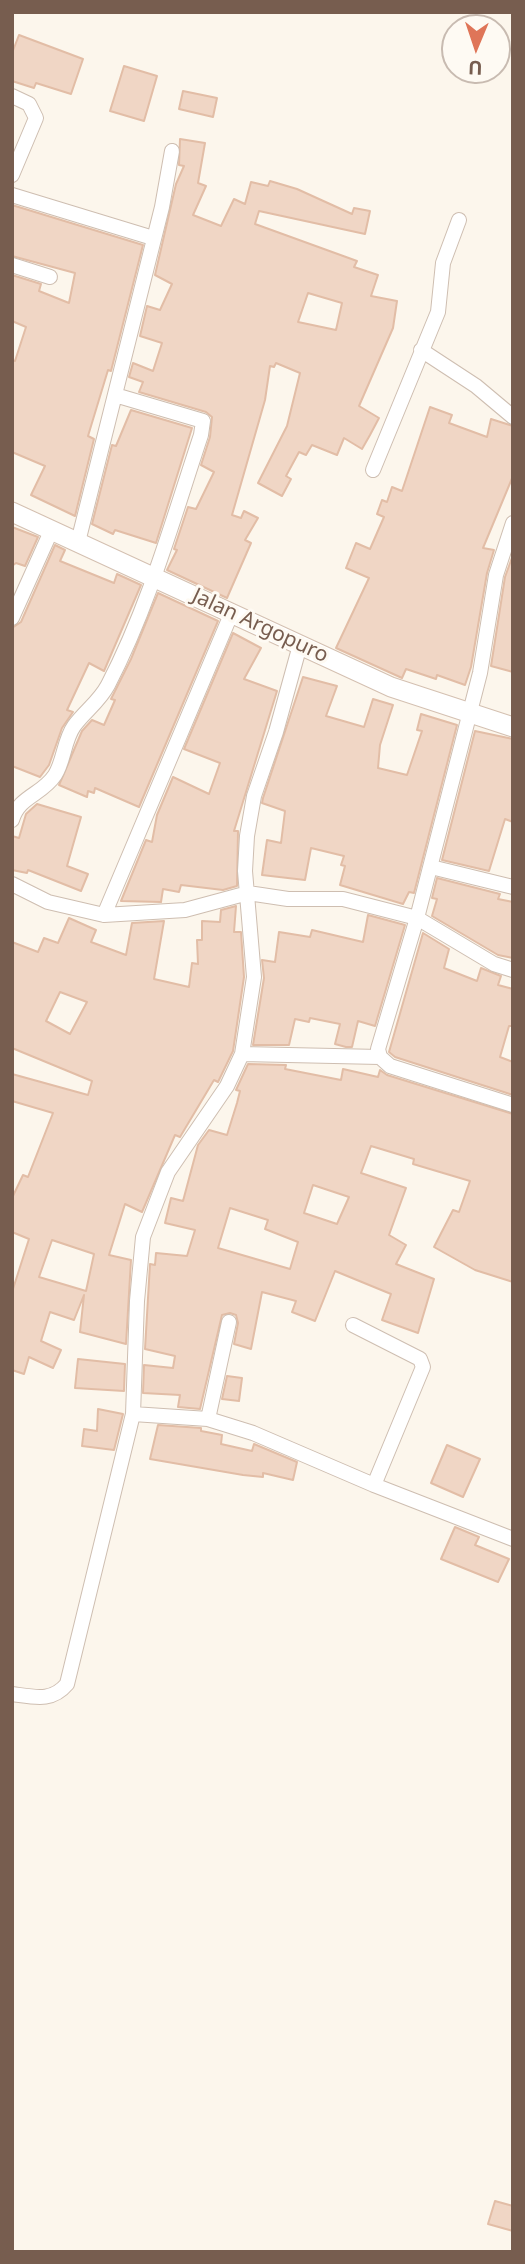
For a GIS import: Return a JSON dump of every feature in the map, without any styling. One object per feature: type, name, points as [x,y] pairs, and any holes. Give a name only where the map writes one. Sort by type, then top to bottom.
[{"type":"street","points":[[12,96],[29,104],[36,118],[12,175]]},
{"type":"street","points":[[78,542],[172,151]]},
{"type":"street","points":[[12,195],[153,238]]},
{"type":"street","points":[[373,470],[438,312],[443,263],[459,220]]},
{"type":"street","points":[[12,265],[50,277]]},
{"type":"street","points":[[422,350],[475,386],[513,417]]},
{"type":"street","points":[[12,820],[22,801],[47,785],[56,774],[72,729],[96,705],[107,686],[154,578],[203,421],[115,395]]},
{"type":"street","name":"Jalan Argopuro","points":[[12,512],[391,687],[513,727]]},
{"type":"street","points":[[513,523],[496,575],[480,673],[431,867],[378,1049],[380,1057],[390,1066],[513,1105]]},
{"type":"street","points":[[12,618],[52,529]]},
{"type":"street","points":[[104,915],[232,612]]},
{"type":"street","points":[[12,1694],[49,1698],[58,1695],[67,1684],[134,1414],[140,1262],[150,1216],[168,1172],[228,1086],[242,1054],[254,977],[247,836],[254,796],[276,732],[300,645]]},
{"type":"street","points":[[431,867],[513,887]]},
{"type":"street","points":[[12,884],[48,902],[104,915],[185,910],[248,893],[288,899],[343,899],[417,918],[494,964],[513,970]]},
{"type":"street","points":[[242,1054],[380,1057]]},
{"type":"street","points":[[208,1419],[229,1322]]},
{"type":"street","points":[[353,1325],[420,1359],[423,1367],[374,1485]]},
{"type":"street","points":[[134,1414],[208,1419],[253,1433],[374,1485],[513,1539]]},
{"type":"building","points":[[19,35],[83,59],[71,94],[36,83],[34,88],[12,81],[12,53]]},
{"type":"building","points":[[124,66],[157,76],[144,121],[110,111]]},
{"type":"building","points":[[183,91],[217,98],[213,117],[179,109]]},
{"type":"building","points":[[180,139],[205,143],[198,183],[206,186],[193,215],[221,226],[234,199],[245,204],[251,182],[268,186],[270,181],[297,189],[352,214],[354,208],[370,211],[365,234],[259,211],[255,224],[357,261],[354,267],[378,275],[371,296],[397,301],[393,328],[359,406],[379,418],[362,449],[344,438],[337,455],[312,445],[306,455],[299,452],[286,476],[291,479],[282,496],[258,483],[287,426],[300,373],[276,363],[274,367],[270,366],[265,400],[232,515],[241,518],[244,511],[258,518],[245,540],[251,543],[227,598],[167,570],[177,550],[174,549],[188,507],[196,509],[214,472],[201,465],[210,437],[212,417],[206,412],[139,392],[143,382],[129,377],[133,363],[153,371],[162,343],[140,336],[147,306],[160,310],[172,284],[155,275],[176,184],[184,166],[179,165]],"holes":[[[308,293],[342,303],[336,330],[298,322]]]},
{"type":"building","points":[[12,205],[143,245],[111,371],[108,370],[88,436],[94,439],[75,516],[31,495],[45,466],[12,452],[12,360],[15,361],[26,327],[12,321],[12,275],[41,284],[39,291],[69,303],[75,273],[12,256]]},
{"type":"building","points":[[430,407],[452,415],[449,423],[487,437],[491,419],[513,426],[513,476],[483,548],[494,550],[465,685],[437,675],[436,679],[406,669],[402,678],[336,648],[369,578],[346,568],[356,543],[370,549],[384,517],[377,514],[382,500],[387,502],[392,487],[402,491]]},
{"type":"building","points":[[131,410],[192,428],[156,543],[115,530],[113,534],[92,524],[112,445],[116,446]]},
{"type":"building","points":[[12,527],[38,537],[25,566],[16,563],[12,566]]},
{"type":"building","points":[[55,545],[65,550],[60,561],[114,583],[117,574],[141,585],[104,671],[89,663],[67,710],[73,712],[62,728],[49,765],[40,777],[12,766],[12,628],[21,622]]},
{"type":"building","points":[[513,555],[513,672],[491,666],[505,577]]},
{"type":"building","points":[[158,593],[218,621],[139,807],[95,788],[94,793],[88,791],[87,797],[59,785],[82,731],[92,720],[104,725],[115,700],[111,699]]},
{"type":"building","points":[[233,633],[261,648],[244,679],[277,691],[234,831],[238,831],[237,886],[223,890],[181,885],[179,892],[163,889],[161,902],[121,901],[146,840],[152,842],[157,815],[173,777],[209,794],[220,763],[184,749]]},
{"type":"building","points":[[303,677],[337,686],[326,716],[364,727],[373,699],[393,705],[380,745],[378,768],[407,775],[422,731],[417,730],[421,714],[457,725],[414,893],[409,892],[403,904],[340,885],[345,866],[341,865],[344,856],[311,848],[305,880],[262,875],[267,840],[281,843],[285,811],[262,803],[263,798]]},
{"type":"building","points":[[475,731],[513,739],[513,822],[505,819],[489,871],[442,860]]},
{"type":"building","points":[[37,804],[81,817],[67,866],[88,874],[81,891],[28,870],[27,873],[12,870],[12,836],[19,838],[26,814]]},
{"type":"building","points":[[437,878],[500,894],[498,899],[513,902],[513,958],[498,955],[432,916],[437,899],[432,898]]},
{"type":"building","points":[[236,906],[234,932],[241,932],[244,977],[233,1051],[218,1082],[214,1080],[180,1137],[175,1135],[142,1212],[125,1204],[109,1255],[131,1260],[126,1344],[80,1332],[84,1295],[74,1320],[50,1312],[41,1341],[61,1350],[53,1368],[29,1357],[24,1374],[12,1370],[12,1292],[29,1239],[12,1232],[12,1198],[23,1175],[28,1177],[53,1113],[12,1101],[12,1074],[88,1095],[92,1081],[12,1048],[12,942],[38,952],[44,938],[58,943],[69,918],[96,930],[91,942],[126,955],[132,923],[164,921],[154,979],[189,987],[192,963],[198,964],[197,940],[202,940],[202,921],[220,922],[221,910]],"holes":[[[60,992],[87,1002],[70,1034],[46,1021]],[[52,1240],[94,1254],[86,1291],[39,1277]]]},
{"type":"building","points":[[368,915],[405,925],[375,1026],[358,1021],[352,1047],[346,1047],[335,1044],[340,1024],[310,1018],[309,1022],[295,1019],[289,1045],[253,1045],[264,978],[262,960],[275,962],[279,932],[310,937],[312,930],[363,942]]},
{"type":"building","points":[[423,933],[449,949],[444,968],[477,981],[481,968],[501,976],[498,985],[513,989],[513,1026],[509,1026],[500,1057],[513,1062],[513,1095],[395,1057],[389,1052]]},
{"type":"building","points":[[248,1064],[286,1065],[285,1069],[341,1080],[343,1069],[378,1077],[380,1070],[387,1075],[513,1114],[513,1282],[475,1270],[434,1247],[453,1210],[459,1212],[470,1181],[413,1164],[414,1159],[371,1146],[361,1173],[406,1188],[389,1235],[406,1245],[396,1264],[434,1279],[418,1333],[382,1320],[391,1294],[335,1271],[315,1321],[292,1312],[296,1301],[262,1292],[251,1349],[234,1344],[238,1323],[236,1315],[222,1315],[200,1409],[178,1407],[180,1395],[143,1393],[144,1365],[173,1368],[175,1356],[145,1349],[150,1264],[155,1265],[156,1253],[187,1256],[195,1230],[165,1223],[171,1198],[183,1201],[198,1145],[209,1130],[227,1135],[240,1091],[236,1090]],"holes":[[[313,1185],[349,1197],[337,1224],[304,1213]],[[230,1208],[268,1220],[265,1229],[298,1242],[290,1269],[218,1248]]]},
{"type":"building","points":[[78,1359],[125,1364],[124,1391],[75,1388]]},
{"type":"building","points":[[227,1376],[242,1378],[239,1401],[222,1399]]},
{"type":"building","points":[[98,1409],[123,1414],[114,1450],[82,1446],[84,1429],[97,1431]]},
{"type":"building","points":[[158,1425],[201,1428],[201,1431],[222,1435],[221,1444],[252,1451],[254,1444],[297,1462],[293,1480],[263,1473],[263,1477],[243,1475],[150,1459]]},
{"type":"building","points":[[447,1445],[480,1459],[463,1497],[431,1483]]},
{"type":"building","points":[[455,1527],[479,1537],[475,1545],[509,1559],[498,1582],[441,1559]]},
{"type":"building","points":[[495,2201],[513,2206],[513,2231],[488,2224]]}]
